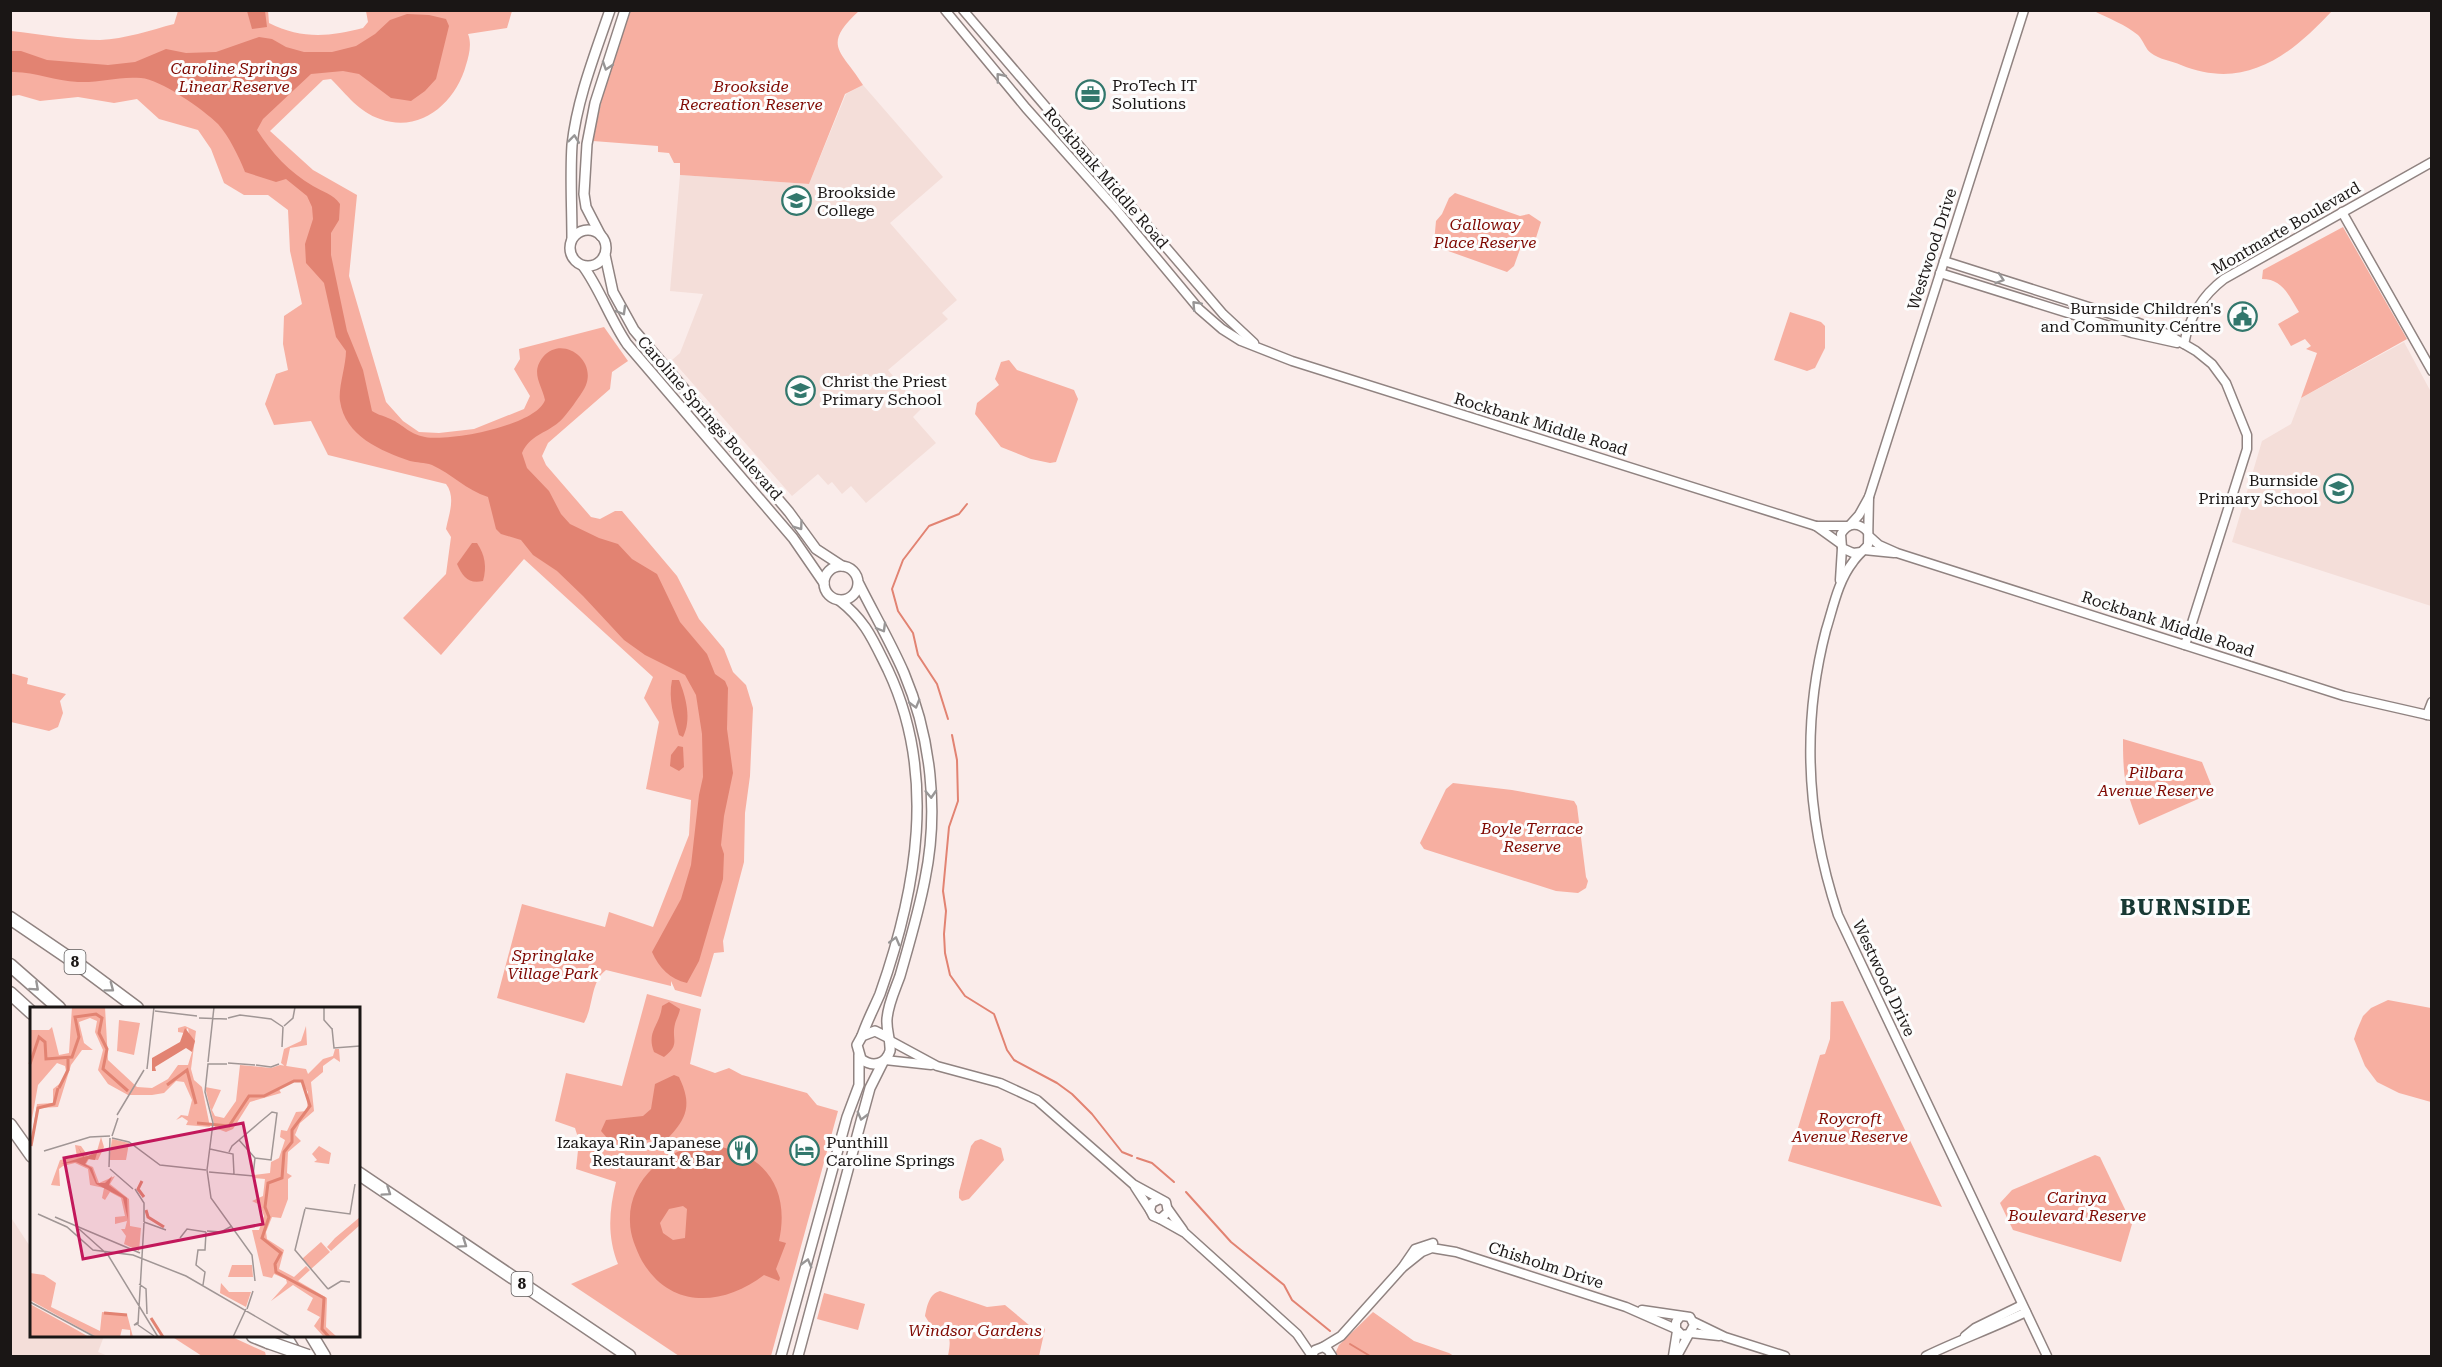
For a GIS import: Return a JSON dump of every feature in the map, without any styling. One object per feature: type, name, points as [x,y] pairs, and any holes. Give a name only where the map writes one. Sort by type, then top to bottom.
[{"type":"highway","name":"8","points":[[10,918],[136,1007]]},
{"type":"highway","points":[[10,965],[58,1007]]},
{"type":"highway","points":[[10,993],[30,1011]]},
{"type":"highway","points":[[10,1125],[30,1153]]},
{"type":"highway","name":"8","points":[[360,1174],[629,1356]]},
{"type":"highway","points":[[257,1337],[308,1356]]},
{"type":"highway","points":[[286,1337],[297,1356]]},
{"type":"highway","points":[[313,1337],[324,1356]]},
{"type":"main road","points":[[610,10],[584,89],[574,130],[572,239],[569,250],[571,256],[582,266],[593,266],[605,255],[605,242],[591,220],[585,200],[588,137],[594,103],[624,10]]},
{"type":"main road","points":[[572,239],[586,230],[597,232],[601,236]]},
{"type":"main road","name":"Caroline Springs Boulevard","points":[[605,255],[617,302],[634,330],[789,512],[816,549],[842,566]]},
{"type":"main road","name":"Caroline Springs Boulevard","points":[[582,266],[591,277],[612,321],[627,344],[793,538],[824,583]]},
{"type":"main road","points":[[781,1356],[847,1117],[858,1085],[857,1045],[883,983],[915,856],[917,789],[910,737],[891,679],[861,618],[829,595],[824,583],[829,571],[842,566],[854,571],[904,673],[923,733],[932,797],[928,862],[909,943],[888,1011],[890,1050],[870,1088],[798,1356]]},
{"type":"main road","points":[[839,600],[853,596],[859,584]]},
{"type":"main road","points":[[910,737],[923,733]]},
{"type":"main road","points":[[862,1036],[874,1031],[888,1038]]},
{"type":"main road","points":[[859,1055],[869,1064],[884,1061]]},
{"type":"main road","points":[[825,1198],[838,1202]]},
{"type":"main road","points":[[792,1320],[805,1324]]},
{"type":"street","name":"Rockbank Middle Road","points":[[945,10],[1199,309],[1222,329],[1241,341],[1292,361],[1816,526],[1849,526]]},
{"type":"street","name":"Rockbank Middle Road","points":[[963,10],[1223,314],[1259,348]]},
{"type":"street","name":"Westwood Drive","points":[[1849,526],[1859,515],[1869,496],[2024,10]]},
{"type":"street","points":[[1026,108],[1041,102]]},
{"type":"street","points":[[1033,116],[1041,102]]},
{"type":"street","name":"Montmarte Boulevard","points":[[2184,344],[2197,308],[2217,284],[2234,272],[2432,162]]},
{"type":"street","points":[[2342,212],[2432,371]]},
{"type":"street","points":[[1944,261],[2167,334],[2205,358],[2223,377],[2248,441],[2185,645]]},
{"type":"street","points":[[1940,273],[2139,336],[2184,344]]},
{"type":"street","name":"Westwood Drive","points":[[1869,496],[1869,534]]},
{"type":"street","name":"Rockbank Middle Road","points":[[1816,526],[1841,546]]},
{"type":"street","points":[[1849,526],[1861,526],[1869,534],[1868,545],[1862,551],[1853,553],[1841,546],[1841,534],[1849,526]]},
{"type":"street","name":"Rockbank Middle Road","points":[[1869,534],[1879,544],[1897,554],[2344,696],[2429,716]]},
{"type":"street","name":"Westwood Drive","points":[[1840,586],[1841,546]]},
{"type":"street","name":"Rockbank Middle Road","points":[[1862,551],[1897,554]]},
{"type":"street","name":"Westwood Drive","points":[[1862,551],[1852,562],[1840,586],[1817,668],[1809,737],[1813,808],[1826,877],[1838,915],[2048,1356]]},
{"type":"street","points":[[2429,716],[2432,702]]},
{"type":"street","points":[[888,1038],[937,1066]]},
{"type":"street","points":[[884,1061],[937,1066],[1000,1083],[1037,1100],[1133,1184],[1158,1200],[1166,1202],[1168,1209],[1185,1233]]},
{"type":"street","points":[[1133,1184],[1153,1216],[1185,1233],[1297,1334],[1328,1350],[1332,1356]]},
{"type":"street","points":[[1150,1210],[1152,1203],[1158,1200]]},
{"type":"street","points":[[1160,1218],[1166,1216],[1168,1209]]},
{"type":"street","name":"Chisholm Drive","points":[[1312,1356],[1315,1350],[1341,1336],[1402,1268],[1428,1249],[1456,1252],[1626,1307],[1676,1330]]},
{"type":"street","name":"Chisholm Drive","points":[[1626,1307],[1680,1317]]},
{"type":"street","points":[[1926,1356],[1962,1338],[1979,1334],[2024,1309]]},
{"type":"street","points":[[1675,1356],[1676,1322],[1680,1317],[1688,1317],[1725,1337],[1785,1356]]},
{"type":"street","points":[[1675,1356],[1694,1327],[1694,1322]]},
{"type":"street","points":[[1676,1330],[1682,1335],[1725,1337]]},
{"type":"street","points":[[1297,1334],[1312,1356]]},
{"type":"street","name":"Chisholm Drive","points":[[1332,1356],[1341,1336]]},
{"type":"shaded area","points":[[247,11],[265,11],[267,27],[252,29]]},
{"type":"shaded area","points":[[407,14],[429,15],[446,19],[449,26],[436,79],[425,91],[411,101],[391,98],[359,74],[343,71],[311,74],[263,119],[257,130],[289,168],[304,181],[331,195],[340,204],[339,220],[331,233],[331,255],[347,331],[363,370],[372,411],[425,437],[453,437],[491,430],[526,417],[539,409],[545,400],[537,374],[537,368],[543,357],[559,348],[568,349],[582,359],[588,375],[582,393],[559,422],[534,438],[525,447],[522,453],[527,468],[549,491],[561,514],[570,524],[618,544],[632,559],[657,574],[680,622],[707,654],[715,674],[725,681],[728,688],[727,729],[733,773],[724,816],[721,845],[724,854],[723,879],[699,961],[687,983],[675,979],[666,972],[652,952],[681,899],[691,865],[703,777],[702,734],[696,695],[685,675],[645,655],[624,640],[557,571],[533,555],[521,540],[501,534],[496,529],[488,497],[432,465],[410,461],[376,447],[349,424],[340,401],[346,351],[336,337],[324,283],[306,263],[305,244],[313,219],[312,207],[307,196],[286,179],[276,182],[245,172],[237,153],[218,124],[203,111],[159,84],[141,78],[78,82],[11,72],[11,51],[21,51],[47,60],[108,65],[135,62],[166,49],[186,53],[216,52],[259,37],[272,39],[286,47],[304,52],[332,52],[356,46],[375,34],[390,20]]},
{"type":"shaded area","points":[[863,85],[943,177],[890,223],[957,300],[942,313],[948,319],[888,370],[921,409],[913,417],[936,443],[866,503],[851,486],[842,494],[832,482],[828,485],[818,474],[792,496],[672,360],[680,353],[703,294],[670,291],[680,175],[809,184],[846,94]]},
{"type":"shaded area","name":"Burnside Primary School","points":[[2404,342],[2431,392],[2431,606],[2232,542],[2262,441],[2291,424],[2301,398]]},
{"type":"shaded area","points":[[472,543],[477,543],[482,552],[485,566],[483,581],[470,580],[461,573],[457,564]]},
{"type":"shaded area","points":[[672,680],[679,680],[686,701],[688,716],[683,737],[679,735],[672,708]]},
{"type":"shaded area","points":[[678,746],[683,747],[684,767],[679,771],[670,766],[671,755]]},
{"type":"shaded area","points":[[669,1002],[680,1009],[674,1029],[674,1045],[664,1057],[654,1052],[652,1033],[662,1006]]},
{"type":"shaded area","points":[[674,1075],[679,1077],[686,1095],[686,1110],[680,1124],[667,1139],[621,1141],[608,1139],[601,1131],[606,1120],[643,1116],[651,1109],[655,1084]]},
{"type":"shaded area","points":[[705,1145],[725,1148],[757,1163],[768,1174],[781,1203],[782,1221],[779,1241],[786,1243],[776,1269],[779,1281],[764,1275],[732,1293],[698,1298],[683,1295],[668,1288],[654,1277],[642,1261],[630,1227],[631,1207],[635,1193],[652,1169],[677,1152]],"holes":[[[683,1206],[687,1209],[685,1238],[673,1240],[663,1233],[660,1223],[669,1209]]]},
{"type":"shaded area","points":[[10,1216],[30,1246],[30,1337],[104,1337],[98,1352],[108,1356],[11,1356]]},
{"type":"green space","name":"Caroline Springs Linear Reserve","points":[[268,10],[269,23],[292,32],[315,35],[363,28],[368,22],[366,11],[512,11],[507,28],[468,34],[470,50],[461,79],[445,102],[435,112],[423,118],[395,123],[380,119],[366,112],[331,79],[323,80],[270,131],[313,170],[357,195],[349,276],[386,402],[403,421],[419,432],[439,433],[474,429],[524,409],[530,396],[514,369],[520,359],[519,349],[604,327],[628,361],[612,372],[610,389],[548,443],[542,456],[546,465],[591,517],[600,519],[615,511],[622,511],[677,576],[699,619],[724,649],[733,672],[746,685],[753,708],[750,776],[745,813],[744,862],[723,941],[724,952],[714,953],[701,997],[675,990],[671,981],[671,986],[606,970],[597,981],[584,1023],[497,998],[522,904],[605,927],[609,912],[653,927],[689,835],[691,800],[646,789],[659,722],[644,698],[653,677],[524,559],[441,655],[403,618],[446,574],[451,537],[446,529],[451,494],[446,484],[328,455],[311,421],[274,425],[265,404],[276,374],[288,370],[283,344],[284,316],[302,304],[290,251],[288,210],[268,195],[244,195],[224,183],[211,149],[198,130],[159,119],[137,99],[114,103],[78,97],[40,101],[19,95],[11,96],[11,31],[100,40],[138,34],[174,24],[178,11]]},
{"type":"green space","name":"Brookside Recreation Reserve","points":[[630,11],[859,11],[840,32],[838,48],[863,85],[845,94],[809,184],[680,175],[680,163],[674,163],[669,153],[658,152],[658,146],[593,141],[602,98]]},
{"type":"green space","points":[[2094,11],[2332,11],[2283,55],[2265,65],[2226,74],[2204,72],[2157,57],[2149,52],[2140,37],[2133,31]]},
{"type":"green space","name":"Galloway Place Reserve","points":[[1455,193],[1520,216],[1529,214],[1541,222],[1535,241],[1524,238],[1514,266],[1507,272],[1437,247],[1434,243],[1436,221],[1449,198]]},
{"type":"green space","points":[[2343,227],[2407,339],[2301,398],[2317,353],[2306,349],[2311,346],[2305,339],[2291,346],[2278,324],[2299,312],[2280,285],[2262,279],[2263,270]]},
{"type":"green space","points":[[1790,312],[1821,322],[1825,326],[1825,348],[1815,368],[1807,371],[1774,360]]},
{"type":"green space","points":[[1009,360],[1017,370],[1074,390],[1078,399],[1056,462],[1031,459],[1001,447],[975,414],[977,403],[999,385],[995,379],[1001,362]]},
{"type":"green space","points":[[10,673],[28,678],[27,684],[66,694],[60,701],[63,713],[58,727],[49,731],[11,722]]},
{"type":"green space","name":"Pilbara Avenue Reserve","points":[[2123,739],[2202,762],[2214,792],[2139,825],[2126,783]]},
{"type":"green space","name":"Boyle Terrace Reserve","points":[[1453,783],[1574,801],[1577,806],[1588,881],[1586,888],[1578,893],[1556,891],[1424,849],[1420,843],[1446,789]]},
{"type":"green space","points":[[647,994],[701,1009],[690,1064],[715,1073],[729,1068],[742,1075],[807,1093],[817,1105],[838,1111],[771,1356],[679,1356],[571,1284],[618,1264],[614,1254],[610,1223],[616,1182],[576,1169],[579,1141],[575,1128],[555,1121],[566,1073],[622,1086]]},
{"type":"green space","points":[[2388,1000],[2431,1008],[2431,1102],[2399,1093],[2377,1082],[2365,1066],[2354,1039],[2357,1030],[2363,1016],[2371,1008]]},
{"type":"green space","name":"Roycroft Avenue Reserve","points":[[1843,1001],[1942,1207],[1788,1161],[1820,1055],[1825,1054],[1830,1039],[1831,1002]]},
{"type":"green space","points":[[981,1139],[1001,1148],[1004,1160],[969,1199],[962,1201],[959,1198],[959,1192],[971,1146],[975,1141]]},
{"type":"green space","name":"Carinya Boulevard Reserve","points":[[2095,1155],[2100,1157],[2132,1224],[2121,1262],[2013,1230],[2000,1203],[2012,1190]]},
{"type":"green space","name":"Windsor Gardens","points":[[940,1291],[987,1307],[1005,1305],[1035,1330],[1040,1325],[1045,1329],[1039,1356],[948,1356],[950,1343],[948,1335],[942,1329],[930,1324],[925,1316],[931,1298]]},
{"type":"green space","points":[[824,1293],[865,1304],[858,1330],[817,1319]]},
{"type":"green space","points":[[1373,1312],[1414,1341],[1454,1356],[1334,1356],[1339,1345]]},
{"type":"green space","points":[[173,1337],[232,1337],[265,1352],[266,1356],[202,1356]]},
{"type":"waterway","points":[[948,719],[937,684],[918,655],[913,633],[898,611],[892,589],[903,560],[929,526],[959,514],[967,504]]},
{"type":"waterway","points":[[952,735],[957,760],[958,801],[949,827],[943,891],[946,911],[945,953],[950,975],[965,996],[994,1014],[1007,1050],[1014,1060],[1057,1083],[1072,1094],[1092,1114],[1122,1152],[1132,1156]]},
{"type":"waterway","points":[[1137,1158],[1152,1163],[1174,1182]]},
{"type":"waterway","points":[[1186,1192],[1231,1242],[1284,1285],[1292,1300],[1330,1331]]},
{"type":"waterway","points":[[1350,1344],[1370,1356]]},
{"type":"place","name":"ProTech IT Solutions","points":[[1091,94]]},
{"type":"place","name":"Brookside College","points":[[796,201]]},
{"type":"place","name":"Burnside Children's and Community Centre","points":[[2242,317]]},
{"type":"place","name":"Christ the Priest Primary School","points":[[801,390]]},
{"type":"place","name":"Burnside Primary School","points":[[2339,489]]},
{"type":"place","name":"Izakaya Rin Japanese Restaurant & Bar","points":[[742,1151]]},
{"type":"place","name":"Punthill Caroline Springs","points":[[805,1151]]},
{"type":"district","name":"BURNSIDE","points":[[2186,907]]},
{"type":"park label","name":"Springlake Village Park","points":[[553,964]]}]
